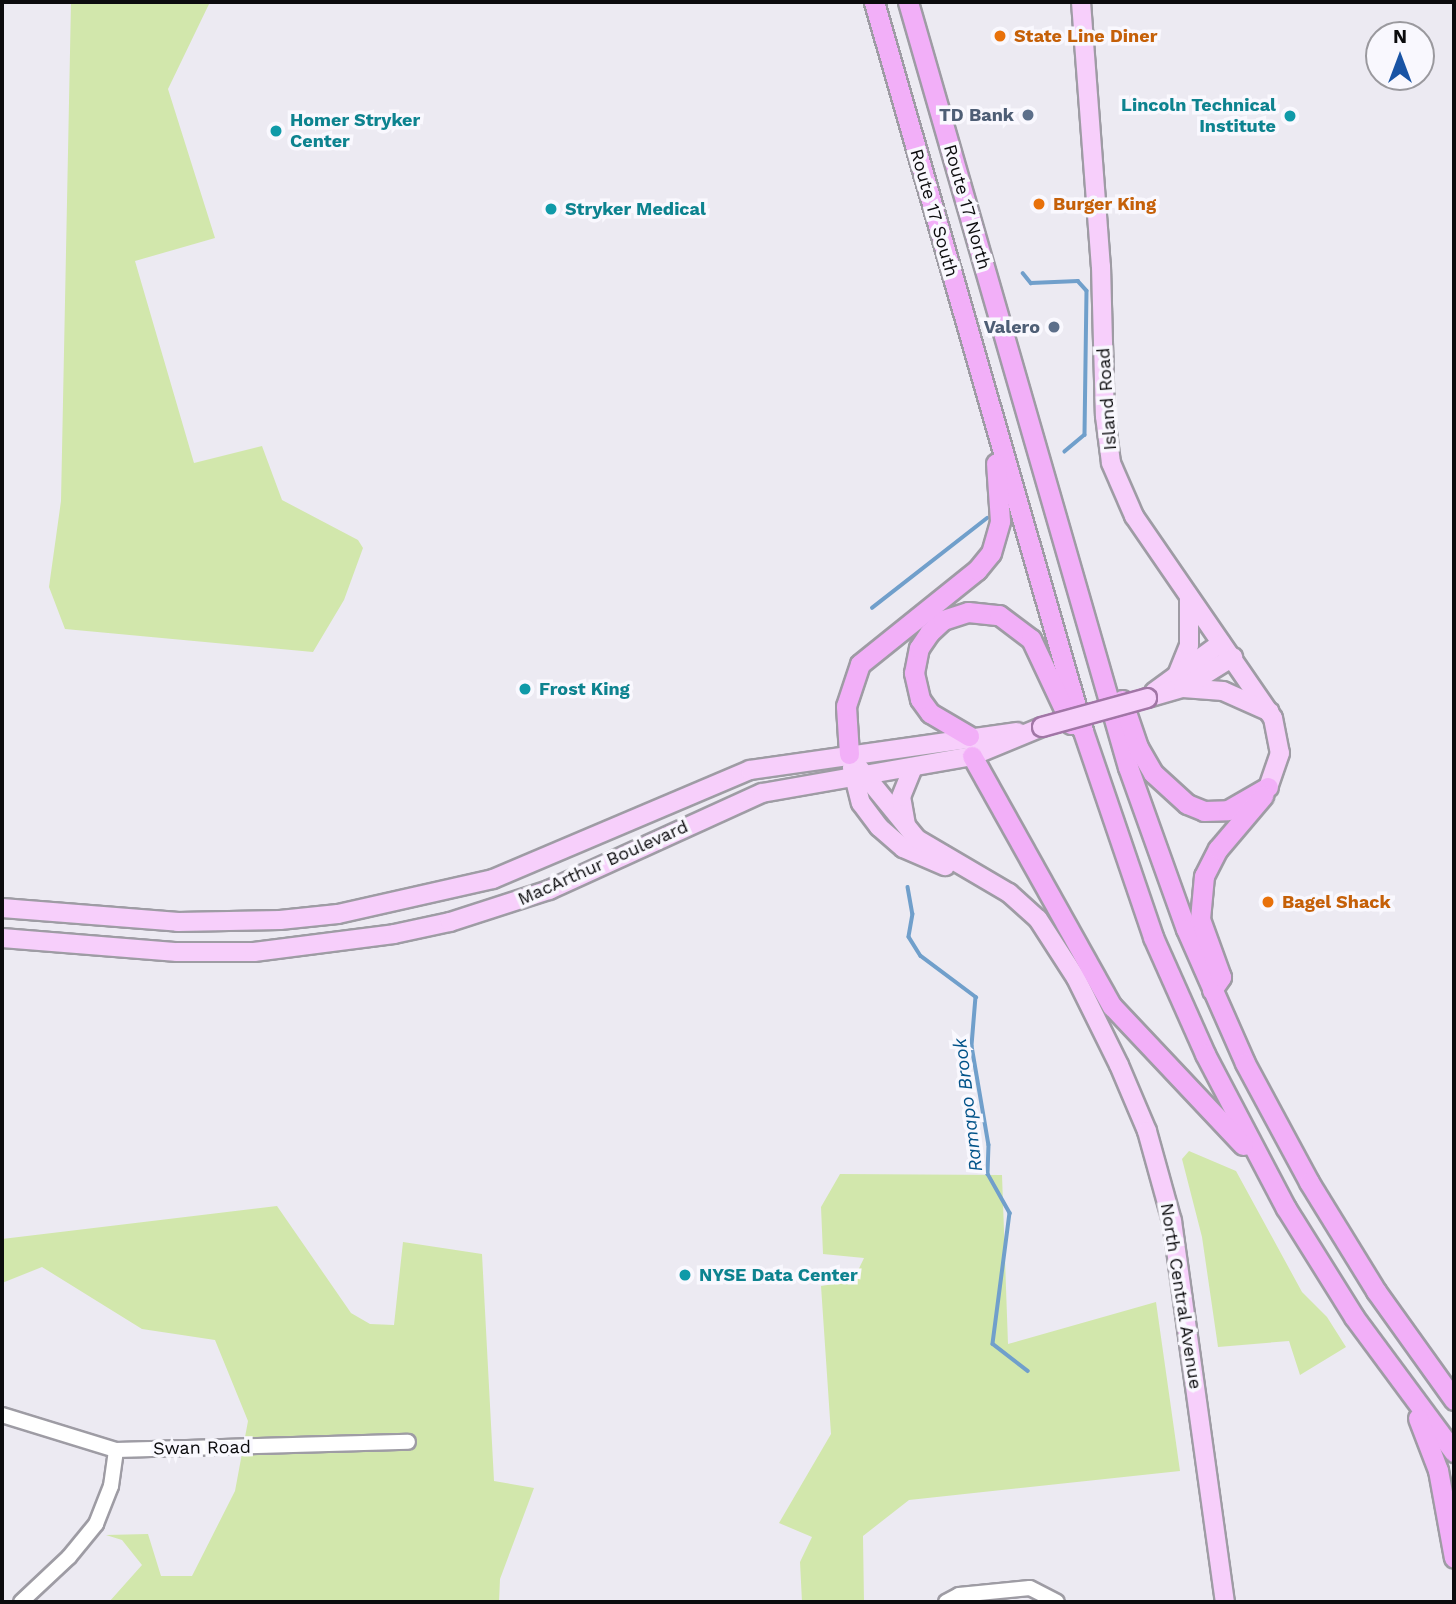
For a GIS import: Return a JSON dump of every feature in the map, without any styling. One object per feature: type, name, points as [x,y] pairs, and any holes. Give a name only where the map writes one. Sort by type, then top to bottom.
[{"type":"highway","name":"Route 17 South","points":[[874,2],[993,424]]},
{"type":"highway","name":"Route 17 North","points":[[908,2],[1074,582]]},
{"type":"highway","points":[[849,754],[846,705],[860,664],[977,570],[995,545],[1000,511],[993,424]]},
{"type":"highway","points":[[993,424],[1096,773],[1169,975],[1264,1168],[1331,1281],[1404,1388],[1454,1452]]},
{"type":"highway","points":[[1074,582],[1115,677],[1138,747],[1170,793],[1195,808],[1220,811],[1243,805],[1268,787]]},
{"type":"highway","points":[[1074,582],[1155,850],[1212,990],[1309,1182],[1376,1291],[1454,1400]]},
{"type":"highway","points":[[1096,773],[1038,647],[1017,626],[988,612],[968,612],[943,621],[923,640],[915,665],[915,683],[925,707],[971,746],[1112,1006],[1264,1168]]},
{"type":"highway","points":[[1212,990],[1220,977],[1200,919],[1204,876],[1218,849],[1257,807],[1268,787]]},
{"type":"highway","points":[[1404,1388],[1438,1470],[1454,1558]]},
{"type":"main road","name":"Island Road","points":[[1081,2],[1101,266],[1108,446],[1128,505],[1270,712],[1279,733],[1280,753],[1268,787]]},
{"type":"main road","points":[[1189,597],[1189,645],[1180,682],[1223,691],[1270,712]]},
{"type":"main road","name":"MacArthur Boulevard","points":[[1180,682],[1221,643]]},
{"type":"main road","name":"MacArthur Boulevard","points":[[6,939],[97,946],[254,952],[342,943],[450,922],[565,883],[750,798],[913,767],[971,746],[1147,698],[1233,657]]},
{"type":"main road","name":"MacArthur Boulevard","points":[[2,908],[178,922],[280,920],[443,893],[538,862],[733,775],[849,754],[971,746]]},
{"type":"main road","name":"North Central Avenue","points":[[849,754],[860,777],[909,831],[1024,905],[1057,946],[1097,1018],[1147,1130],[1177,1247],[1225,1602]]},
{"type":"main road","points":[[909,831],[901,797],[913,767]]},
{"type":"main road","name":"North Central Avenue","points":[[860,777],[861,803],[894,841],[924,859],[982,878]]},
{"type":"main road","points":[[6,939],[10,922],[21,916],[76,919],[87,915]]},
{"type":"main road","points":[[97,946],[99,925],[173,929],[178,922]]},
{"type":"street","name":"Swan Road","points":[[2,1415],[116,1451],[408,1442]]},
{"type":"street","points":[[21,1602],[69,1557],[96,1524],[111,1486],[116,1451]]},
{"type":"street","points":[[946,1602],[958,1595],[1030,1588],[1057,1602]]},
{"type":"green space","points":[[71,2],[210,2],[168,89],[215,238],[135,261],[194,463],[262,446],[282,500],[358,540],[363,548],[344,600],[313,652],[65,629],[49,587],[61,501]]},
{"type":"green space","points":[[1189,1151],[1236,1171],[1302,1292],[1327,1317],[1346,1347],[1300,1375],[1289,1341],[1218,1347],[1202,1237],[1182,1159]]},
{"type":"green space","points":[[840,1174],[1002,1175],[1008,1344],[1156,1302],[1180,1471],[909,1500],[863,1536],[864,1602],[802,1602],[800,1562],[812,1537],[779,1523],[831,1434],[821,1286],[853,1281],[864,1258],[823,1254],[821,1207]]},
{"type":"green space","points":[[277,1206],[351,1313],[370,1324],[394,1325],[403,1242],[482,1254],[494,1481],[534,1488],[500,1579],[499,1602],[109,1602],[142,1565],[122,1540],[106,1535],[148,1534],[161,1576],[192,1576],[235,1491],[248,1421],[215,1340],[142,1329],[42,1267],[2,1283],[2,1239]]},
{"type":"waterway","name":"Ramapo Brook","points":[[1023,273],[1031,283],[1078,281],[1087,291],[1085,435],[1065,452]]},
{"type":"waterway","name":"Ramapo Brook","points":[[872,608],[987,518]]},
{"type":"waterway","name":"Ramapo Brook","points":[[908,887],[913,914],[909,937],[921,956],[976,997],[972,1046],[989,1145],[988,1174],[1010,1213],[993,1344],[1028,1371]]},
{"type":"place","name":"State Line Diner","points":[[1000,36]]},
{"type":"place","name":"TD Bank","points":[[1028,115]]},
{"type":"place","name":"Lincoln Technical Institute","points":[[1290,116]]},
{"type":"place","name":"Homer Stryker Center","points":[[276,131]]},
{"type":"place","name":"Burger King","points":[[1039,204]]},
{"type":"place","name":"Stryker Medical","points":[[551,209]]},
{"type":"place","name":"Valero","points":[[1054,327]]},
{"type":"place","name":"Frost King","points":[[525,689]]},
{"type":"place","name":"Bagel Shack","points":[[1268,902]]},
{"type":"place","name":"NYSE Data Center","points":[[685,1275]]}]
